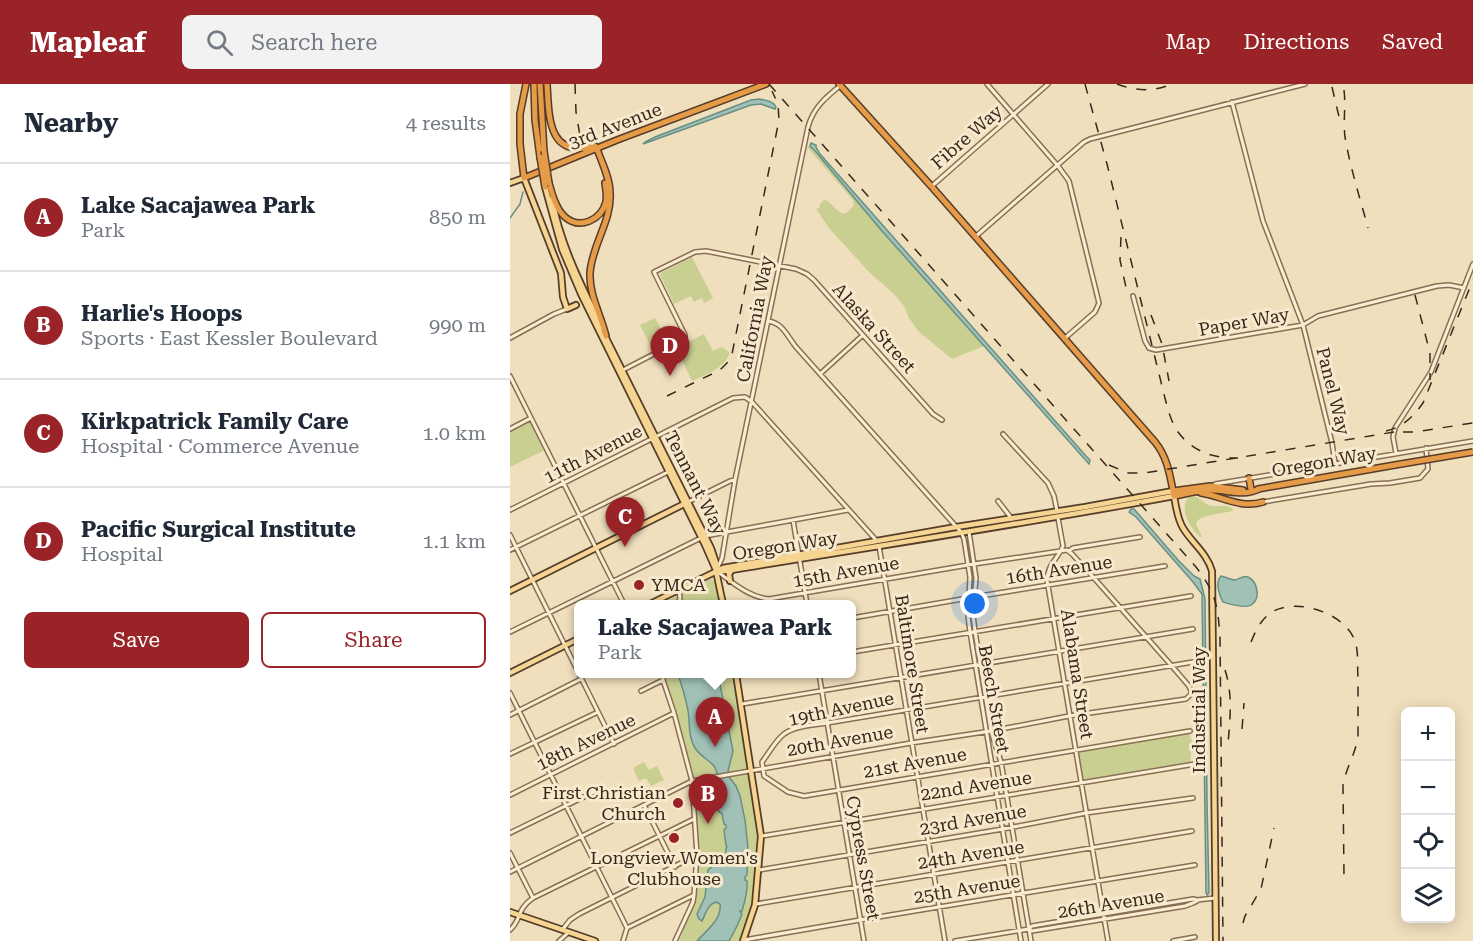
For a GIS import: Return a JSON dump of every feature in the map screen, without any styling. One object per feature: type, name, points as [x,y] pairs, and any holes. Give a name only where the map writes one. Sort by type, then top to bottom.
[{"type":"highway","points":[[524,178],[520,144],[520,114],[526,84]]},
{"type":"highway","name":"Tennant Way","points":[[534,84],[535,120],[548,186]]},
{"type":"highway","name":"Tennant Way","points":[[540,84],[542,154]]},
{"type":"highway","points":[[547,84],[550,121],[563,145],[580,150],[617,140]]},
{"type":"highway","name":"3rd Avenue","points":[[524,178],[766,84]]},
{"type":"highway","points":[[840,84],[1160,448],[1166,459],[1173,493]]},
{"type":"highway","points":[[548,186],[559,209],[569,220],[584,223],[591,221],[603,209],[606,202],[603,174],[595,150]]},
{"type":"highway","points":[[595,150],[608,180],[610,195],[609,212],[592,256],[590,283],[606,336]]},
{"type":"highway","name":"Oregon Way","points":[[1173,493],[1213,490],[1233,493],[1255,490],[1473,452]]},
{"type":"highway","points":[[1249,478],[1255,490],[1254,499],[1263,502]]},
{"type":"highway","name":"Oregon Way","points":[[1173,493],[1210,486],[1255,490]]},
{"type":"highway","points":[[1194,493],[1212,495],[1243,504],[1263,502]]},
{"type":"main road","name":"3rd Avenue","points":[[510,183],[524,178]]},
{"type":"main road","points":[[524,178],[561,273],[563,297],[567,309],[576,305],[583,305],[587,308]]},
{"type":"main road","name":"Tennant Way","points":[[548,186],[562,249],[580,294],[714,555],[722,600]]},
{"type":"main road","name":"Tennant Way","points":[[548,186],[565,245],[621,371]]},
{"type":"main road","points":[[576,305],[580,294]]},
{"type":"main road","name":"Oregon Way","points":[[878,543],[941,536],[1173,493]]},
{"type":"main road","name":"Industrial Way","points":[[1173,493],[1182,526],[1202,550],[1212,571],[1216,941]]},
{"type":"main road","points":[[510,591],[686,503]]},
{"type":"main road","name":"Oregon Way","points":[[716,571],[956,527],[1057,514]]},
{"type":"main road","points":[[946,529],[950,524],[949,519]]},
{"type":"main road","points":[[941,536],[956,527]]},
{"type":"main road","name":"Oregon Way","points":[[716,571],[732,570],[799,556]]},
{"type":"main road","points":[[730,580],[729,574],[732,570]]},
{"type":"main road","points":[[658,600],[716,571]]},
{"type":"main road","points":[[701,579],[712,578],[719,585]]},
{"type":"main road","points":[[510,673],[574,641]]},
{"type":"main road","points":[[737,678],[761,836],[755,904],[744,941]]},
{"type":"main road","points":[[510,912],[595,941]]},
{"type":"street","name":"California Way","points":[[716,571],[722,560],[735,480],[810,117],[840,84]]},
{"type":"street","points":[[987,84],[1069,181],[1098,296],[1098,305],[1095,312],[1064,339]]},
{"type":"street","points":[[975,237],[1090,139],[1305,84]]},
{"type":"street","name":"Fibre Way","points":[[932,187],[1047,85]]},
{"type":"street","name":"Panel Way","points":[[1232,102],[1263,221],[1303,325],[1335,463]]},
{"type":"street","name":"Alaska Street","points":[[621,371],[685,338],[654,272],[702,250],[780,265],[799,270],[810,276],[933,414],[942,420]]},
{"type":"street","points":[[1396,453],[1393,434],[1397,423],[1406,413],[1431,372],[1473,264]]},
{"type":"street","name":"Paper Way","points":[[1133,296],[1145,341],[1153,350],[1303,325],[1318,316],[1437,286],[1449,285],[1464,288]]},
{"type":"street","points":[[510,338],[567,309]]},
{"type":"street","points":[[768,321],[775,322],[781,327],[795,347],[971,543]]},
{"type":"street","points":[[819,374],[863,335]]},
{"type":"street","points":[[510,376],[622,600]]},
{"type":"street","points":[[510,388],[514,385]]},
{"type":"street","name":"11th Avenue","points":[[510,510],[733,398],[748,397],[752,402]]},
{"type":"street","points":[[752,402],[878,543]]},
{"type":"street","points":[[510,429],[531,418]]},
{"type":"street","points":[[1003,434],[1048,483],[1054,496],[1062,541],[1061,550]]},
{"type":"street","points":[[1215,484],[1473,441]]},
{"type":"street","points":[[1394,445],[1404,452]]},
{"type":"street","points":[[1263,502],[1420,478],[1428,469],[1426,448]]},
{"type":"street","points":[[510,550],[671,471]]},
{"type":"street","points":[[686,503],[735,480]]},
{"type":"street","points":[[998,501],[1012,519]]},
{"type":"street","points":[[510,632],[703,537],[848,510]]},
{"type":"street","points":[[793,520],[806,600]]},
{"type":"street","name":"Beech Street","points":[[969,531],[976,578],[973,615],[975,631],[991,731],[1001,762],[1007,795],[1031,941]]},
{"type":"street","name":"Beech Street","points":[[961,532],[970,577],[969,632],[1022,941]]},
{"type":"street","points":[[510,535],[574,665]]},
{"type":"street","points":[[1140,537],[1073,548],[1069,551],[1171,665]]},
{"type":"street","name":"Baltimore Street","points":[[878,543],[945,941]]},
{"type":"street","name":"15th Avenue","points":[[716,571],[748,593],[769,599],[1061,550],[1069,551]]},
{"type":"street","name":"Alabama Street","points":[[1061,550],[1051,563],[1047,579],[1108,941]]},
{"type":"street","name":"16th Avenue","points":[[856,617],[1165,566]]},
{"type":"street","points":[[719,585],[723,581],[730,580]]},
{"type":"street","points":[[679,590],[679,600]]},
{"type":"street","points":[[856,651],[1191,596]]},
{"type":"street","points":[[742,704],[1193,629]]},
{"type":"street","name":"19th Avenue","points":[[763,768],[762,762],[778,740],[785,733],[797,729],[1193,662]]},
{"type":"street","name":"20th Avenue","points":[[510,872],[692,780],[986,732],[1069,716],[1186,699],[1192,693],[1189,686],[1171,665]]},
{"type":"street","name":"Cypress Street","points":[[820,678],[864,941]]},
{"type":"street","points":[[510,715],[581,679],[614,744]]},
{"type":"street","points":[[641,692],[663,680],[692,780],[697,855],[694,895],[675,941]]},
{"type":"street","points":[[510,693],[627,928],[623,941]]},
{"type":"street","points":[[510,754],[598,712]]},
{"type":"street","name":"18th Avenue","points":[[510,795],[674,713]]},
{"type":"street","name":"21st Avenue","points":[[763,768],[764,776],[783,789],[792,794],[804,796],[1190,731]]},
{"type":"street","name":"22nd Avenue","points":[[761,836],[1195,764]]},
{"type":"street","points":[[510,833],[600,789]]},
{"type":"street","name":"23rd Avenue","points":[[759,870],[1086,813],[1193,798]]},
{"type":"street","points":[[644,805],[675,867]]},
{"type":"street","points":[[510,930],[516,925],[525,903],[533,898],[694,819]]},
{"type":"street","name":"24th Avenue","points":[[755,904],[1192,831]]},
{"type":"street","points":[[510,853],[533,898]]},
{"type":"street","points":[[559,941],[570,920],[579,914],[697,855]]},
{"type":"street","name":"25th Avenue","points":[[744,941],[1196,865]]},
{"type":"street","points":[[627,928],[694,895]]},
{"type":"street","name":"26th Avenue","points":[[1029,929],[1032,926],[1193,899],[1215,898]]},
{"type":"street","name":"26th Avenue","points":[[955,941],[1185,906],[1197,900]]},
{"type":"street","points":[[1173,941],[1196,937]]},
{"type":"green space","points":[[810,146],[984,346],[952,359],[918,331],[895,295],[868,271],[829,228],[816,209],[824,200],[843,214],[854,205],[853,200],[807,147]]},
{"type":"green space","points":[[692,257],[713,298],[704,303],[702,298],[694,302],[691,296],[674,304],[660,275]]},
{"type":"green space","points":[[655,318],[667,341],[659,346],[660,350],[654,353],[640,325]]},
{"type":"green space","points":[[704,334],[713,351],[722,347],[730,353],[719,367],[692,381],[676,348]]},
{"type":"green space","points":[[528,422],[531,423],[543,451],[510,467],[510,431]]},
{"type":"green space","points":[[1194,496],[1210,505],[1228,507],[1233,511],[1206,516],[1198,520],[1196,524],[1202,537],[1200,537],[1189,523],[1185,513],[1186,502],[1189,497]]},
{"type":"green space","points":[[711,579],[716,583],[719,600],[668,600]]},
{"type":"green space","points":[[663,678],[733,678],[752,790],[758,842],[752,904],[740,941],[679,941],[696,896],[699,860],[694,784],[670,693]]},
{"type":"green space","points":[[1189,733],[1192,742],[1190,763],[1083,780],[1078,751]]},
{"type":"green space","points":[[644,762],[649,770],[657,766],[664,780],[651,786],[646,778],[639,781],[633,768]]},
{"type":"water","points":[[759,99],[773,103],[775,109],[761,104],[751,105],[643,144],[655,137],[751,100]]},
{"type":"water","points":[[811,143],[816,145],[820,154],[1090,460],[1089,464],[882,231],[810,146]]},
{"type":"water","points":[[1134,509],[1178,560],[1200,579],[1205,599],[1209,893],[1207,895],[1202,594],[1136,517],[1129,512]]},
{"type":"water","points":[[1221,576],[1233,580],[1245,576],[1251,579],[1257,591],[1254,602],[1251,605],[1237,606],[1223,602],[1218,585]]},
{"type":"water","points":[[679,678],[719,678],[733,751],[728,771],[729,777],[740,796],[748,848],[746,896],[742,911],[740,911],[742,914],[729,941],[697,941],[719,915],[720,904],[716,902],[709,907],[702,921],[697,914],[705,897],[708,870],[726,861],[727,847],[724,830],[726,825],[722,814],[716,809],[709,813],[705,811],[706,795],[717,782],[717,775],[714,766],[695,748],[690,733]]},
{"type":"waterway","points":[[510,218],[520,204],[523,192]]},
{"type":"railway","points":[[575,84],[580,136]]},
{"type":"railway","points":[[769,84],[1196,567],[1212,592],[1217,608],[1220,638],[1223,941]]},
{"type":"railway","points":[[1085,84],[1172,421],[1182,437],[1195,448],[1220,457],[1238,458]]},
{"type":"railway","points":[[1117,84],[1144,90],[1172,84]]},
{"type":"railway","points":[[1332,87],[1340,121]]},
{"type":"railway","points":[[1344,90],[1345,137],[1368,228]]},
{"type":"railway","points":[[667,396],[720,370],[732,354],[779,120],[778,104],[772,91]]},
{"type":"railway","points":[[1121,237],[1120,260],[1127,292]]},
{"type":"railway","points":[[1386,431],[1407,421],[1423,403],[1473,280]]},
{"type":"railway","points":[[1415,295],[1430,353],[1430,380]]},
{"type":"railway","points":[[1151,315],[1162,344],[1169,381]]},
{"type":"railway","points":[[1403,432],[1473,423]]},
{"type":"railway","points":[[1109,465],[1128,473],[1145,473],[1394,432]]},
{"type":"railway","points":[[1251,642],[1259,625],[1268,615],[1282,608],[1294,606],[1319,610],[1331,616],[1350,631],[1355,641],[1358,660],[1358,734],[1343,785],[1344,877]]},
{"type":"railway","points":[[1225,670],[1230,698],[1228,744]]},
{"type":"railway","points":[[1242,729],[1244,703]]},
{"type":"railway","points":[[1243,923],[1261,889],[1274,828]]},
{"type":"place","name":"Pacific Surgical Institute","points":[[670,376]]},
{"type":"place","name":"Kirkpatrick Family Care","points":[[625,547]]},
{"type":"place","name":"YMCA","points":[[639,585]]},
{"type":"place","name":"Lake Sacajawea Park","points":[[715,747]]},
{"type":"place","name":"First Christian Church","points":[[678,803]]},
{"type":"place","name":"Harlie's Hoops","points":[[708,824]]},
{"type":"place","name":"Longview Women's Clubhouse","points":[[674,838]]}]
